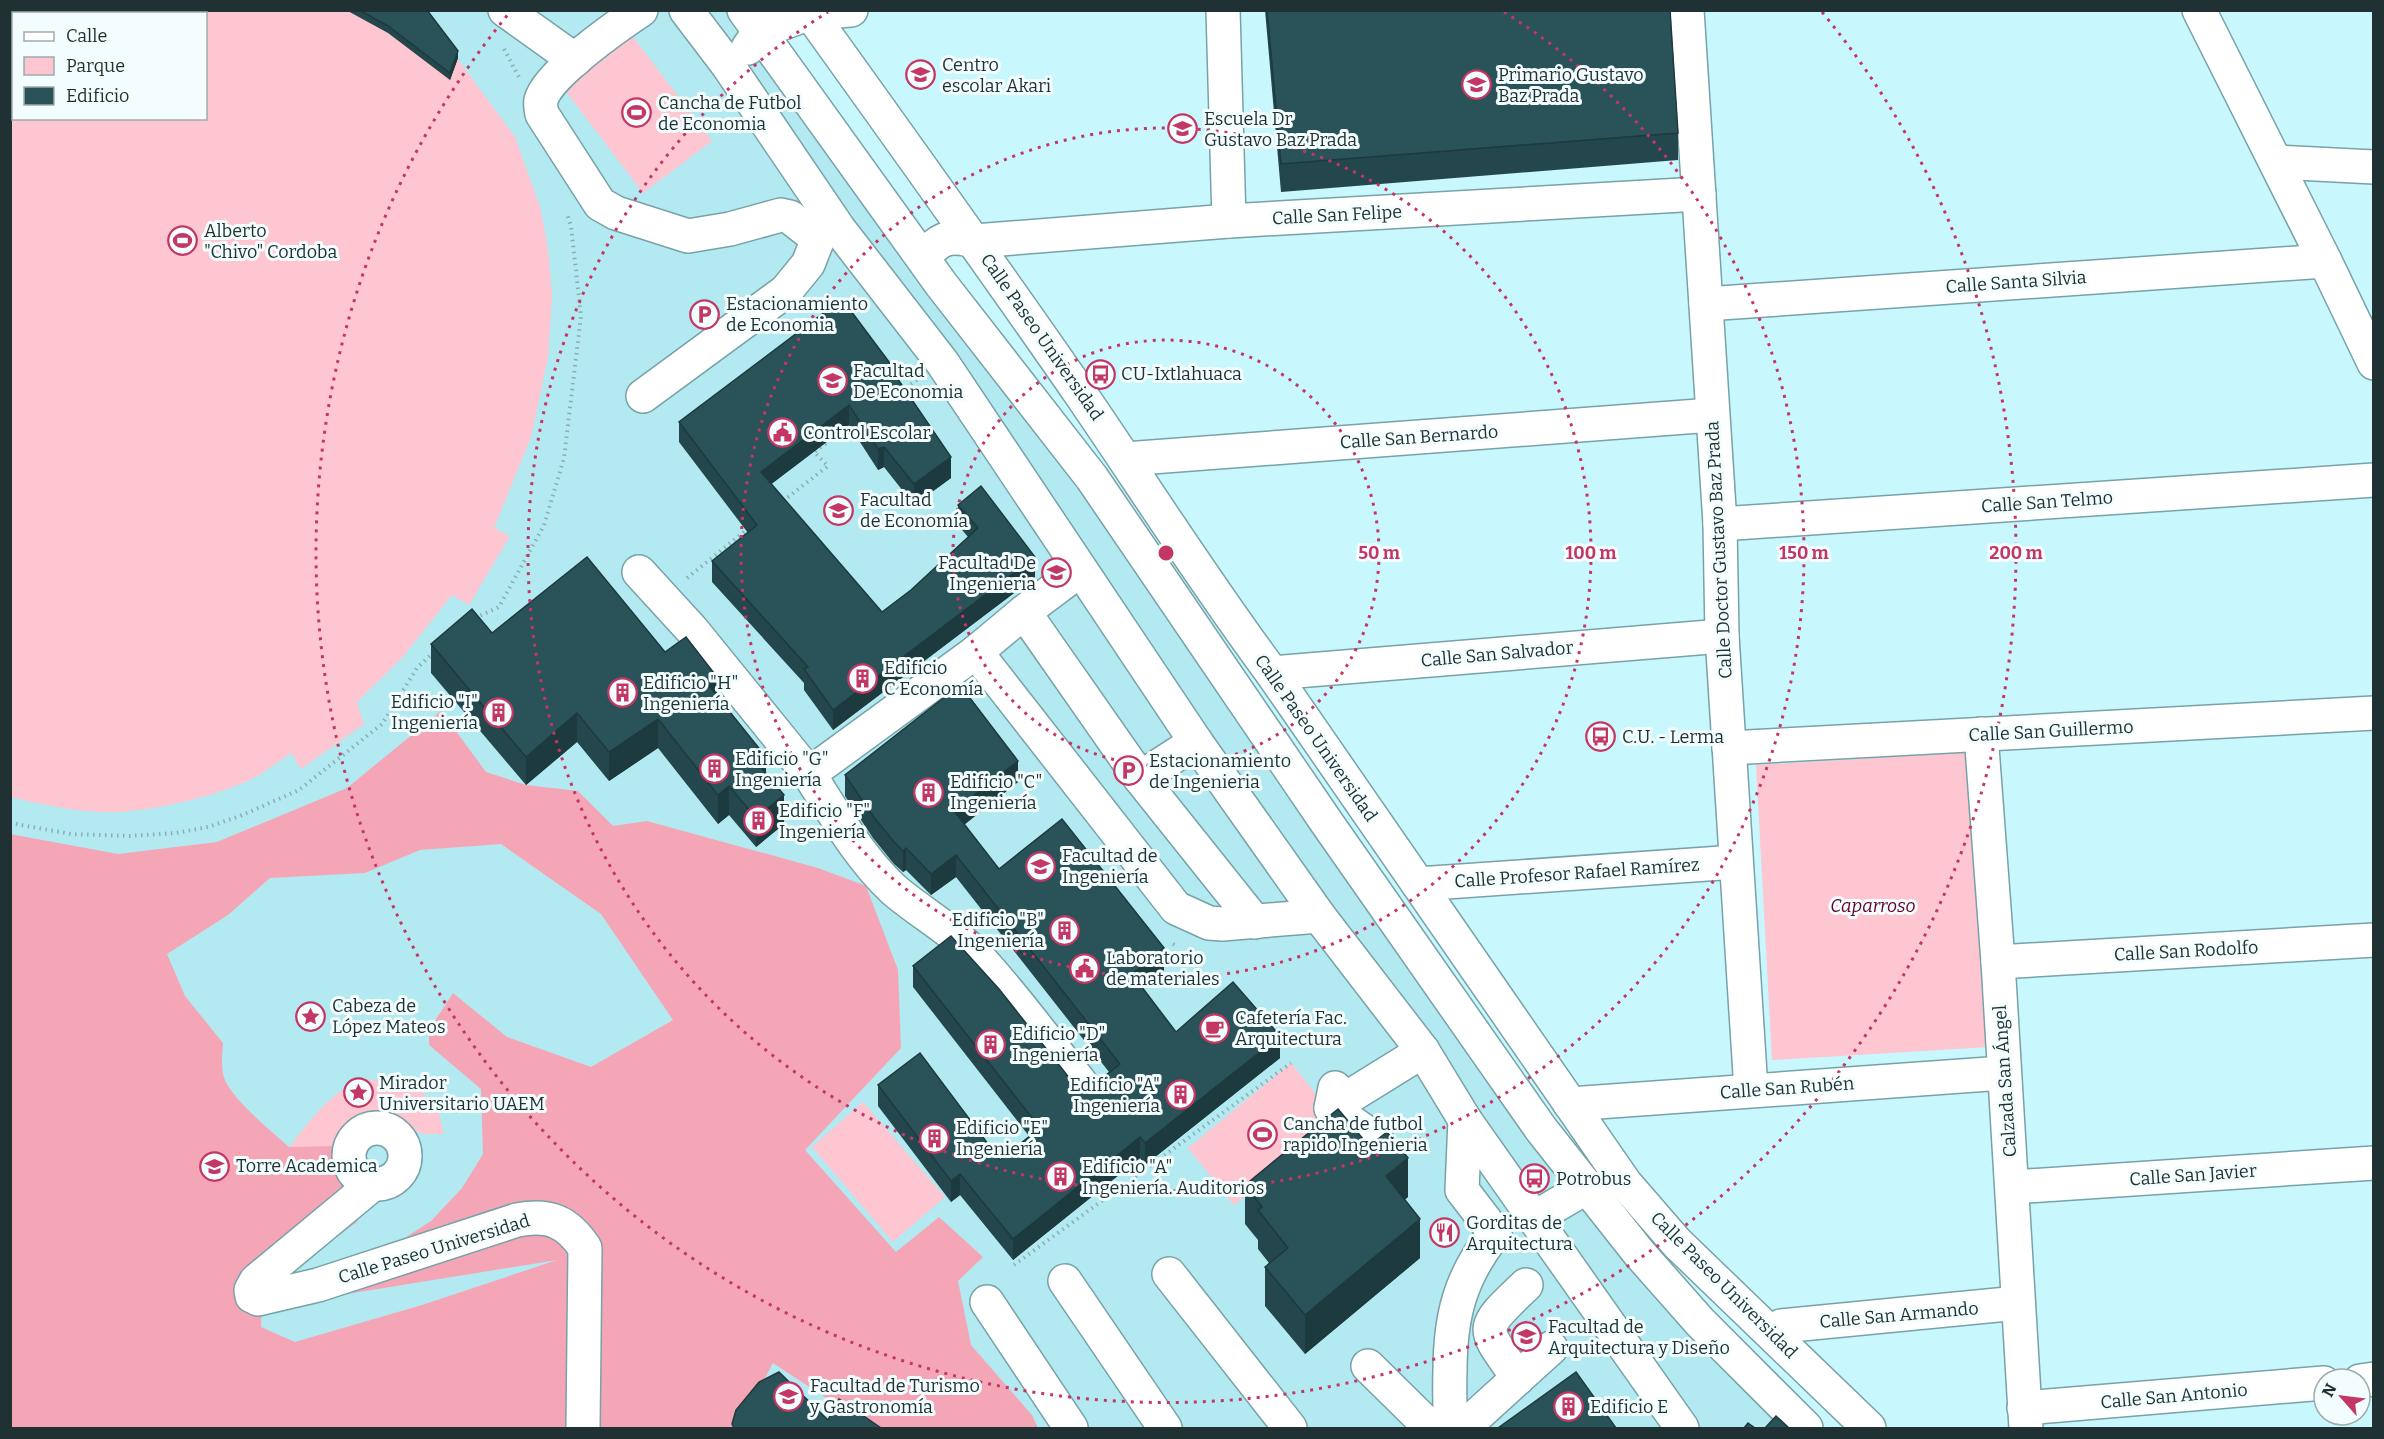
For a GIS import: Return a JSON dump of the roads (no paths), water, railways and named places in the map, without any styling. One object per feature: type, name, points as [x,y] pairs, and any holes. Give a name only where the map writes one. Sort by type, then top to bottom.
[{"type":"street","points":[[505,10],[575,60]]},
{"type":"street","points":[[641,10],[609,31],[575,60],[544,92],[540,102],[542,114],[600,204],[616,213],[688,236],[730,229],[781,215],[828,234]]},
{"type":"street","points":[[686,10],[726,64],[828,234],[942,362],[1196,742],[1319,916],[1423,1051],[1465,1120],[1682,1428]]},
{"type":"street","points":[[726,64],[752,46],[752,21],[809,12],[851,10]]},
{"type":"street","points":[[1222,10],[1229,221]]},
{"type":"street","name":"Calle Doctor Gustavo Baz Prada","points":[[1687,10],[1720,524],[1722,636],[1751,1090]]},
{"type":"street","points":[[2199,10],[2325,261],[2373,363]]},
{"type":"street","name":"Calle Paseo Universidad","points":[[809,12],[975,241],[1187,550],[1221,605],[1272,673],[1625,1183],[1677,1243],[1869,1428]]},
{"type":"street","name":"Calle Paseo Universidad","points":[[752,21],[941,284],[1092,478],[1540,1129],[1639,1253],[1700,1322],[1806,1428]]},
{"type":"street","points":[[2276,162],[2373,167]]},
{"type":"street","name":"Calle San Felipe","points":[[923,257],[948,237],[975,241],[1229,221],[1699,194]]},
{"type":"street","points":[[643,396],[786,291],[828,234]]},
{"type":"street","points":[[941,284],[967,263],[975,241]]},
{"type":"street","name":"Calle Santa Silvia","points":[[1706,304],[2325,261]]},
{"type":"street","name":"Calle San Bernardo","points":[[1125,459],[1712,415]]},
{"type":"street","name":"Calle San Telmo","points":[[1720,524],[2373,480]]},
{"type":"street","points":[[809,774],[976,652],[1080,570]]},
{"type":"street","points":[[639,572],[693,631],[809,774],[837,818],[878,873],[910,903],[948,929],[973,952],[1080,1082]]},
{"type":"street","points":[[1024,612],[1140,778],[1255,922]]},
{"type":"street","name":"Calle San Salvador","points":[[1272,673],[1722,636]]},
{"type":"street","points":[[976,652],[1176,908],[1209,923],[1255,922],[1319,916]]},
{"type":"street","name":"Calle San Guillermo","points":[[1729,748],[2373,713]]},
{"type":"street","name":"Calzada San Ángel","points":[[1982,734],[2025,1418]]},
{"type":"street","points":[[1140,778],[1196,742]]},
{"type":"street","name":"Calle Profesor Rafael Ramírez","points":[[1418,884],[1736,862]]},
{"type":"street","name":"Calle San Rodolfo","points":[[1998,962],[2373,940]]},
{"type":"street","points":[[1377,1140],[1334,1094],[1423,1051]]},
{"type":"street","name":"Calle San Rubén","points":[[1570,1104],[2003,1073]]},
{"type":"street","points":[[1449,1428],[1454,1310],[1480,1253],[1495,1233],[1462,1190],[1465,1120]]},
{"type":"street","name":"Calle San Javier","points":[[2012,1187],[2373,1163]]},
{"type":"street","name":"Calle Paseo Universidad","points":[[373,1184],[256,1281],[250,1290],[252,1296],[258,1299],[318,1285],[517,1220],[534,1217],[550,1219],[567,1226],[585,1248],[583,1428]]},
{"type":"street","points":[[1534,1218],[1587,1187]]},
{"type":"street","points":[[1169,1274],[1290,1428]]},
{"type":"street","points":[[1065,1281],[1165,1428]]},
{"type":"street","points":[[1518,1378],[1490,1337],[1489,1328],[1496,1314],[1526,1285]]},
{"type":"street","points":[[987,1302],[1071,1428]]},
{"type":"street","name":"Calle San Armando","points":[[1781,1326],[2018,1304]]},
{"type":"street","points":[[1463,1428],[1551,1348]]},
{"type":"street","points":[[1368,1366],[1431,1428]]},
{"type":"street","name":"Calle San Antonio","points":[[2025,1418],[2312,1384]]},
{"type":"place","name":"Centro escolar Akari","points":[[921,75]]},
{"type":"place","name":"Primario Gustavo Baz Prada","points":[[1477,85]]},
{"type":"place","name":"Cancha de Futbol de Economia","points":[[637,113]]},
{"type":"place","name":"Escuela Dr Gustavo Baz Prada","points":[[1183,129]]},
{"type":"place","name":"Alberto \"Chivo\" Cordoba","points":[[183,241]]},
{"type":"place","name":"Estacionamiento de Economia","points":[[705,314]]},
{"type":"place","name":"CU-Ixtlahuaca","points":[[1100,374]]},
{"type":"place","name":"Facultad De Economia","points":[[832,381]]},
{"type":"place","name":"Control Escolar","points":[[782,433]]},
{"type":"place","name":"Facultad de Economía","points":[[839,510]]},
{"type":"place","name":"Facultad De Ingenieria","points":[[1057,573]]},
{"type":"place","name":"Edificio C Economía","points":[[863,678]]},
{"type":"place","name":"Edificio \"H\" Ingeniería","points":[[622,693]]},
{"type":"place","name":"Edificio \"I\" Ingeniería","points":[[499,712]]},
{"type":"place","name":"C.U. - Lerma","points":[[1601,737]]},
{"type":"place","name":"Edificio \"G\" Ingeniería","points":[[714,769]]},
{"type":"place","name":"Estacionamiento de Ingenieria","points":[[1128,771]]},
{"type":"place","name":"Edificio \"C\" Ingeniería","points":[[929,792]]},
{"type":"place","name":"Edificio \"F\" Ingeniería","points":[[758,821]]},
{"type":"place","name":"Facultad de Ingeniería","points":[[1041,866]]},
{"type":"place","name":"Edificio \"B\" Ingeniería","points":[[1065,930]]},
{"type":"place","name":"Laboratorio de materiales","points":[[1085,968]]},
{"type":"place","name":"Cabeza de López Mateos","points":[[311,1016]]},
{"type":"place","name":"Cafetería Fac. Arquitectura","points":[[1214,1028]]},
{"type":"place","name":"Edificio \"D\" Ingeniería","points":[[991,1044]]},
{"type":"place","name":"Mirador Universitario UAEM","points":[[358,1093]]},
{"type":"place","name":"Edificio \"A\" Ingeniería","points":[[1181,1095]]},
{"type":"place","name":"Cancha de futbol rapido Ingenieria","points":[[1262,1134]]},
{"type":"place","name":"Edificio \"E\" Ingeniería","points":[[935,1138]]},
{"type":"place","name":"Torre Academica","points":[[215,1166]]},
{"type":"place","name":"Edificio \"A\" Ingeniería. Auditorios","points":[[1061,1177]]},
{"type":"place","name":"Potrobus","points":[[1535,1179]]},
{"type":"place","name":"Gorditas de Arquitectura","points":[[1445,1233]]},
{"type":"place","name":"Facultad de Arquitectura y Diseño","points":[[1527,1337]]},
{"type":"place","name":"Facultad de Turismo y Gastronomía","points":[[789,1396]]},
{"type":"place","name":"Edificio E","points":[[1569,1407]]},
{"type":"park label","name":"Caparroso","points":[[1873,906]]}]
